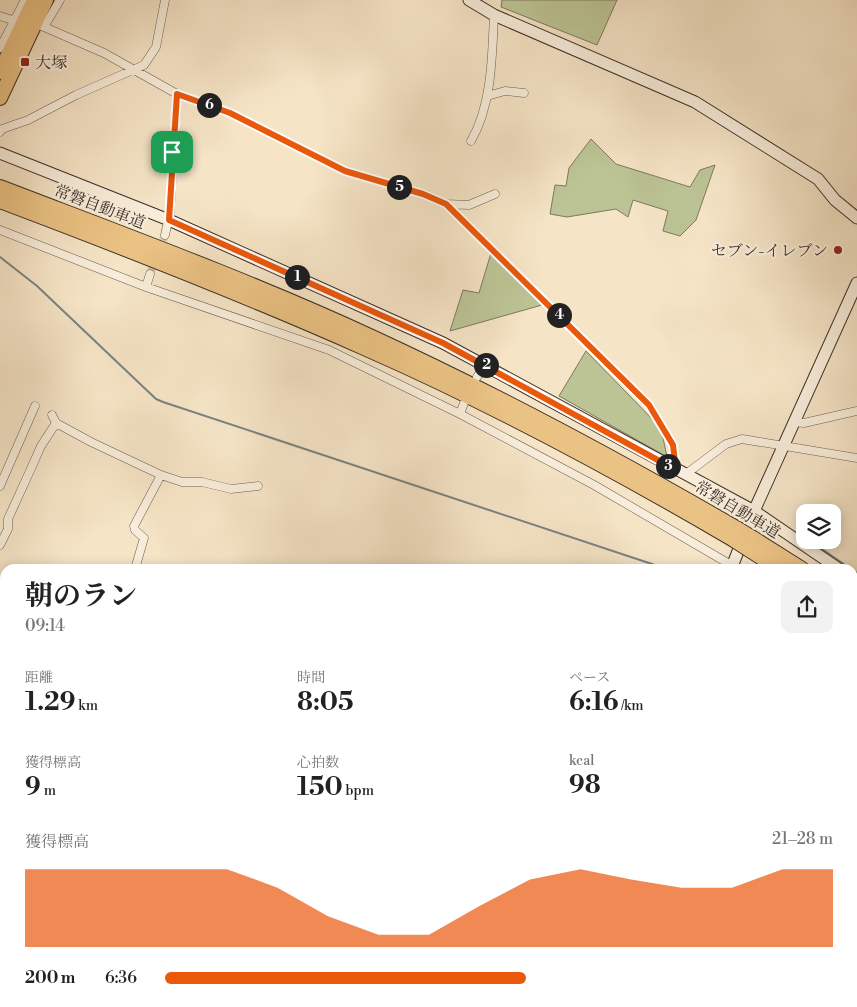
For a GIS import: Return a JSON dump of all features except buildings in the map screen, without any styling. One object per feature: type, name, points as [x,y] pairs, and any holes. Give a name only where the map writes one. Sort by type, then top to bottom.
[{"type":"highway","points":[[0,98],[29,23],[34,0]]},
{"type":"highway","points":[[0,72],[29,23],[46,0]]},
{"type":"highway","name":"常磐自動車道","points":[[0,187],[152,245],[370,336],[545,421],[750,543],[792,564]]},
{"type":"highway","name":"常磐自動車道","points":[[0,201],[157,261],[364,347],[541,432],[736,534]]},
{"type":"highway","name":"常磐自動車道","points":[[750,543],[773,564]]},
{"type":"street","points":[[25,0],[29,23]]},
{"type":"street","points":[[0,48],[60,0]]},
{"type":"street","points":[[0,132],[2,129],[28,120],[76,95],[137,70],[148,60],[156,47],[165,0]]},
{"type":"street","points":[[469,0],[494,15],[695,102],[818,179],[834,200],[857,218]]},
{"type":"street","points":[[471,141],[481,121],[487,96],[494,15]]},
{"type":"street","points":[[0,16],[29,23],[137,70],[177,94],[230,113],[345,171],[423,194],[446,204],[470,206],[495,194]]},
{"type":"street","points":[[487,96],[505,92],[524,94]]},
{"type":"street","points":[[165,235],[169,220],[177,94]]},
{"type":"street","points":[[0,153],[169,220],[354,302],[485,364],[754,511],[832,564]]},
{"type":"street","points":[[446,204],[649,405],[673,445],[681,472]]},
{"type":"street","points":[[0,230],[146,287],[329,350],[460,414],[594,486],[729,564]]},
{"type":"street","points":[[146,287],[150,274]]},
{"type":"street","points":[[735,564],[754,511],[857,285]]},
{"type":"street","points":[[477,377],[485,364]]},
{"type":"street","points":[[460,414],[464,403]]},
{"type":"street","points":[[0,486],[2,476],[35,406]]},
{"type":"street","points":[[795,422],[804,424],[857,411]]},
{"type":"street","points":[[52,415],[56,423],[106,451],[140,464],[161,475],[182,482],[202,482],[231,488],[258,486]]},
{"type":"street","points":[[0,545],[8,528],[8,519],[33,464],[56,423]]},
{"type":"street","points":[[681,472],[726,444],[742,439],[857,458]]},
{"type":"street","points":[[136,564],[144,538],[135,530],[134,526],[161,475]]},
{"type":"green space","points":[[502,0],[617,0],[597,45],[501,7]]},
{"type":"green space","points":[[591,139],[616,164],[690,187],[700,170],[715,165],[696,220],[680,236],[663,231],[668,211],[633,200],[628,217],[616,209],[567,217],[550,214],[555,185],[566,186],[569,168]]},
{"type":"green space","points":[[491,253],[542,305],[450,331],[463,290],[479,293]]},
{"type":"green space","points":[[586,351],[661,428],[667,457],[559,396]]},
{"type":"waterway","points":[[0,257],[37,286],[156,399],[652,564]]},
{"type":"waterway","points":[[822,549],[844,564]]},
{"type":"tunnel","points":[[150,274],[165,235]]},
{"type":"place","name":"大塚","points":[[25,62]]},
{"type":"place","name":"セブン-イレブン","points":[[838,250]]},
{"type":"route","points":[[177,94],[184,95],[230,113],[345,171],[423,194],[446,204],[649,405],[673,445],[676,470],[485,364],[443,343],[169,220],[172,152],[177,94]]}]
